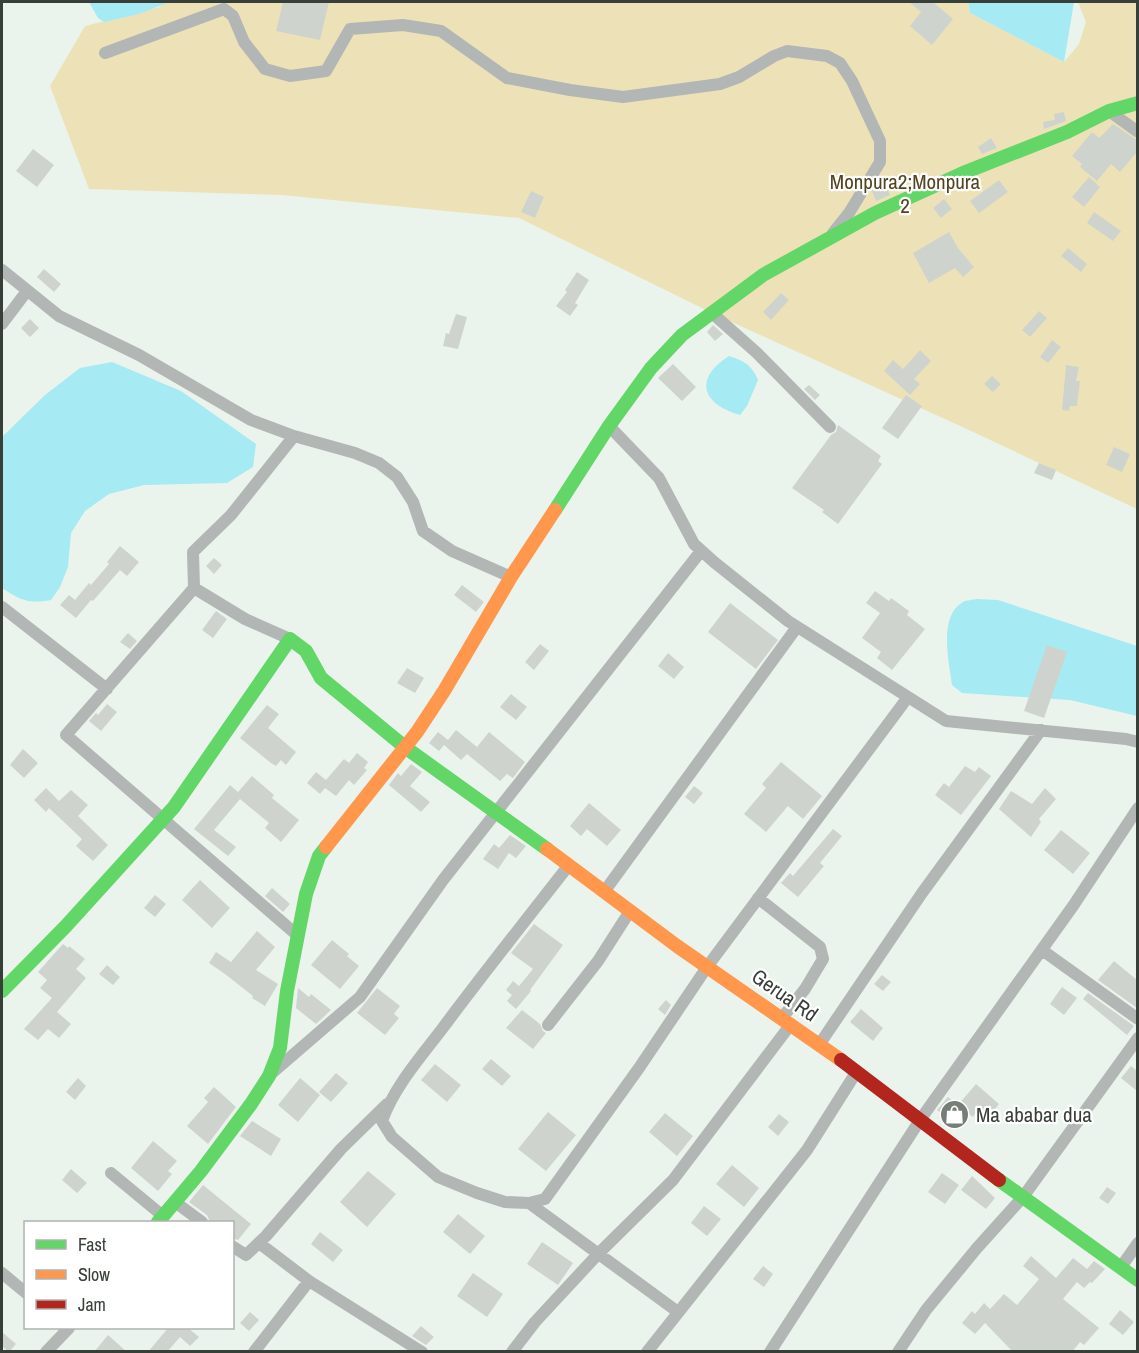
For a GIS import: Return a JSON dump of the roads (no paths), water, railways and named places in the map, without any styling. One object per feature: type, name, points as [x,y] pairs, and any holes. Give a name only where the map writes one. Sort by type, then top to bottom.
[{"type":"street","points":[[105,53],[224,9],[233,16],[244,42],[265,69],[290,76],[326,71],[350,29],[403,25],[441,31],[507,78],[623,97],[720,84],[787,51],[827,56],[840,63],[852,81],[880,141],[880,162],[849,213],[828,239]]},
{"type":"street","points":[[269,1076],[280,1048],[297,935],[306,894],[319,856],[406,748],[444,691],[511,577],[609,426],[651,368],[682,335],[763,275],[875,213],[993,161],[1067,132],[1109,111],[1137,103]]},
{"type":"street","points":[[1109,111],[1137,132]]},
{"type":"street","points":[[2,270],[59,316],[139,355],[251,420],[294,436],[355,453],[379,463],[397,477],[413,502],[423,531],[452,551],[511,577]]},
{"type":"street","points":[[2,324],[27,291]]},
{"type":"street","points":[[712,313],[757,353],[830,427]]},
{"type":"street","points":[[609,426],[659,478],[694,544],[701,551],[797,627],[946,721],[1137,742]]},
{"type":"street","points":[[294,436],[231,515],[194,552],[194,588],[66,735],[297,935]]},
{"type":"street","points":[[111,1173],[161,1219],[208,1162],[269,1076],[360,997],[443,880],[701,551]]},
{"type":"street","points":[[2,992],[66,926],[174,807],[290,639],[245,619],[194,588]]},
{"type":"street","points":[[2,607],[107,688]]},
{"type":"street","points":[[604,892],[797,627]]},
{"type":"street","name":"Gerua Rd","points":[[290,639],[306,651],[321,678],[406,748],[707,967],[857,1071],[1137,1280]]},
{"type":"street","points":[[389,1102],[382,1121],[392,1137],[438,1177],[505,1202],[528,1203],[545,1199],[639,1068],[707,967],[908,698]]},
{"type":"street","points":[[819,1044],[922,893],[1041,730]]},
{"type":"street","points":[[770,1352],[920,1120],[1042,950],[1137,808]]},
{"type":"street","points":[[234,1247],[246,1256],[341,1149],[389,1102],[473,986],[569,866]]},
{"type":"street","points":[[512,1352],[535,1322],[599,1253],[673,1180],[787,1021],[824,959],[820,947],[758,898]]},
{"type":"street","points":[[548,1025],[598,962],[630,911]]},
{"type":"street","points":[[1042,950],[1137,1020]]},
{"type":"street","points":[[898,1352],[926,1310],[1023,1197],[1137,1038]]},
{"type":"street","points":[[647,1352],[807,1150],[857,1071]]},
{"type":"street","points":[[175,1202],[201,1221]]},
{"type":"street","points":[[528,1203],[678,1312]]},
{"type":"street","points":[[259,1243],[309,1281],[422,1352]]},
{"type":"street","points":[[1120,1267],[1137,1243]]},
{"type":"street","points":[[2,1273],[24,1291]]},
{"type":"street","points":[[254,1352],[309,1281]]},
{"type":"street","points":[[46,1352],[67,1329]]},
{"type":"water","points":[[89,2],[170,2],[139,14],[104,22],[98,18]]},
{"type":"water","points":[[968,2],[1074,2],[1064,62],[970,13]]},
{"type":"water","points":[[729,356],[747,364],[758,380],[747,406],[740,415],[717,404],[710,398],[707,390],[710,373]]},
{"type":"water","points":[[112,362],[181,391],[256,444],[253,467],[227,483],[144,485],[109,494],[85,511],[71,533],[68,567],[60,587],[51,600],[36,602],[20,598],[2,588],[2,437],[45,395],[80,368]]},
{"type":"water","points":[[998,600],[1137,646],[1137,716],[1070,700],[962,693],[952,685],[947,640],[948,628],[955,609],[964,601]]},
{"type":"place","name":"Ma ababar dua","points":[[955,1114]]},
{"type":"park label","name":"Monpura2;Monpura 2","points":[[905,193]]}]
